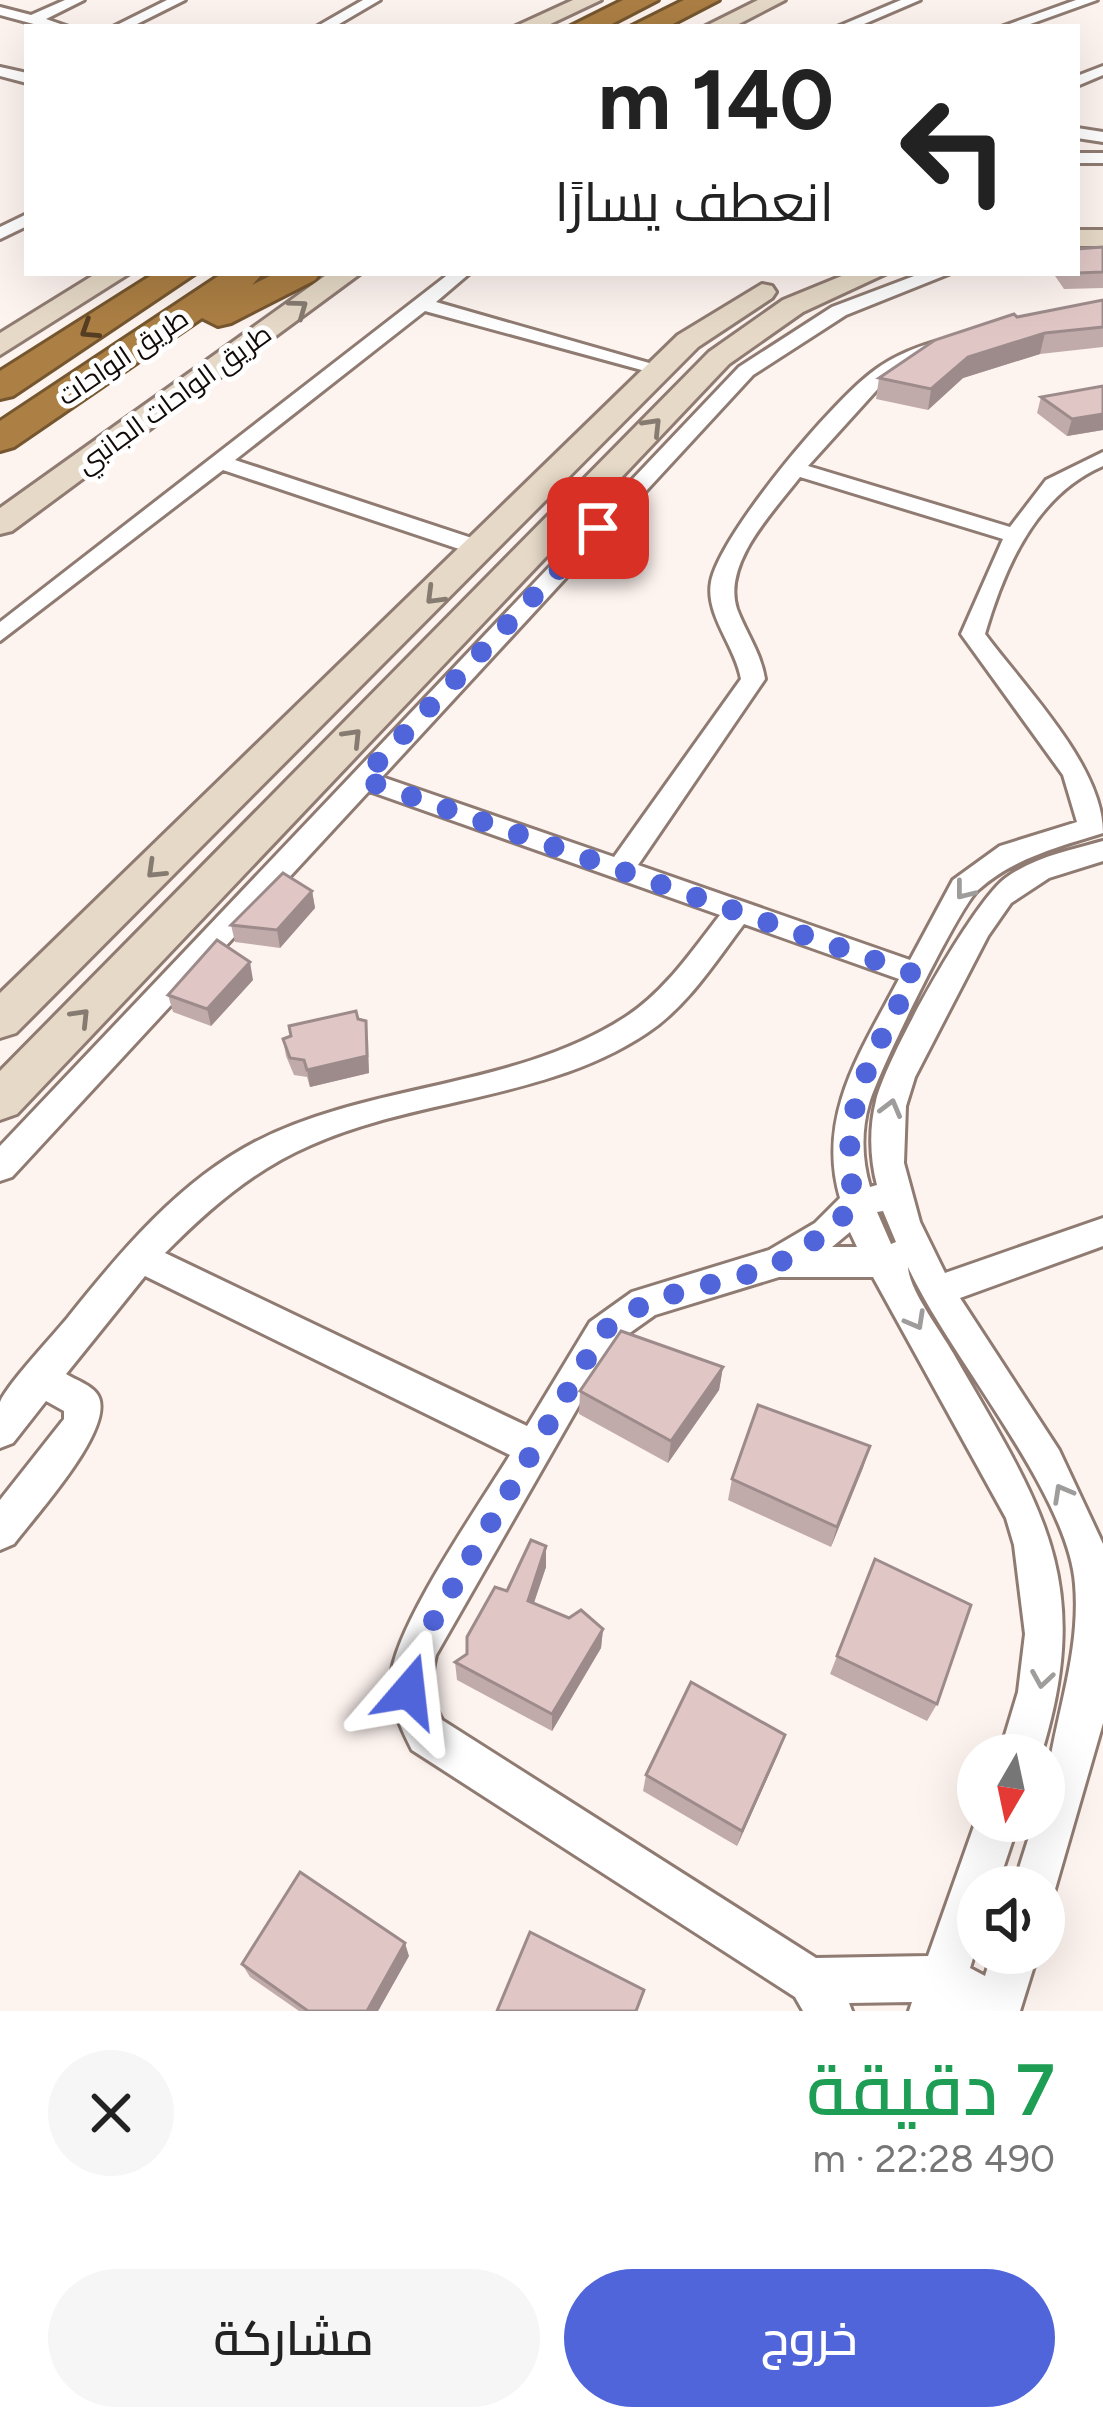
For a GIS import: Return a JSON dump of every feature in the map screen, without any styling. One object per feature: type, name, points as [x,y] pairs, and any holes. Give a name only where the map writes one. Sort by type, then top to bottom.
[{"type":"highway","points":[[591,24],[645,0]]},
{"type":"highway","points":[[651,24],[706,0]]},
{"type":"highway","name":"طريق الواحات","points":[[0,388],[173,276]]},
{"type":"highway","name":"طريق الواحات","points":[[0,439],[242,276]]},
{"type":"highway","points":[[101,374],[297,276]]},
{"type":"street","points":[[33,20],[77,0]]},
{"type":"street","points":[[126,24],[178,0]]},
{"type":"street","points":[[329,24],[374,0]]},
{"type":"street","points":[[532,24],[592,0]]},
{"type":"street","points":[[722,24],[775,0]]},
{"type":"street","points":[[852,24],[913,0]]},
{"type":"street","points":[[1017,24],[1090,0]]},
{"type":"street","points":[[0,11],[50,24]]},
{"type":"street","points":[[0,346],[111,276]]},
{"type":"street","name":"طريق الواحات الجانبي","points":[[0,524],[343,276]]},
{"type":"street","points":[[0,634],[457,276]]},
{"type":"street","points":[[0,1021],[660,369],[732,309],[797,276]]},
{"type":"street","points":[[0,1168],[362,779],[735,344],[793,306],[866,276]]},
{"type":"street","points":[[0,1101],[591,514],[746,370],[783,341],[897,285],[931,276]]},
{"type":"street","points":[[422,304],[660,369]]},
{"type":"street","points":[[620,870],[753,679],[752,658],[724,600],[722,584],[749,532],[795,469],[876,378],[947,342]]},
{"type":"street","points":[[222,463],[482,549]]},
{"type":"street","points":[[1099,463],[1052,486],[1018,536],[973,634],[1076,774],[1099,833]]},
{"type":"street","points":[[795,469],[1018,536]]},
{"type":"street","points":[[1076,774],[1103,789]]},
{"type":"street","points":[[362,779],[914,974]]},
{"type":"street","points":[[1041,1866],[1099,1668],[1101,1623],[1095,1578],[1064,1493],[940,1290],[899,1256],[855,1204],[848,1169],[853,1104],[914,974],[963,887],[976,874],[1029,845],[1099,833]]},
{"type":"street","points":[[1027,1734],[1040,1698],[1048,1641],[1039,1556],[1023,1512],[899,1256],[886,1162],[891,1102],[998,894],[1099,833]]},
{"type":"street","points":[[0,1431],[142,1258],[217,1184],[306,1132],[355,1114],[525,1076],[637,1025],[671,997],[738,912]]},
{"type":"street","points":[[779,1262],[827,1233],[855,1204],[892,1195]]},
{"type":"street","points":[[940,1290],[1103,1232]]},
{"type":"street","points":[[899,1256],[779,1262],[644,1303],[620,1316],[602,1333],[418,1647],[409,1691],[427,1735],[446,1750],[820,1996],[938,1995],[998,2009],[1009,1974]]},
{"type":"street","points":[[142,1258],[535,1448]]},
{"type":"street","points":[[0,1531],[82,1424],[86,1412],[83,1402],[42,1380]]},
{"type":"street","points":[[938,1995],[991,1842]]},
{"type":"building","points":[[1103,247],[1103,272],[1080,273],[1080,249]]},
{"type":"building","points":[[1103,300],[1103,327],[1045,333],[968,357],[931,389],[879,378],[935,340],[1014,314]]},
{"type":"building","points":[[1103,386],[1103,414],[1072,419],[1041,397]]},
{"type":"building","points":[[283,873],[312,891],[277,930],[231,925]]},
{"type":"building","points":[[217,940],[250,962],[207,1009],[168,995]]},
{"type":"building","points":[[356,1011],[358,1019],[366,1021],[367,1056],[307,1070],[304,1060],[290,1058],[283,1039],[291,1036],[289,1026]]},
{"type":"building","points":[[621,1331],[723,1367],[671,1441],[580,1391]]},
{"type":"building","points":[[758,1405],[870,1446],[837,1527],[732,1479]]},
{"type":"building","points":[[531,1540],[546,1546],[528,1601],[569,1618],[581,1610],[603,1629],[552,1714],[455,1662],[467,1654],[467,1637],[495,1587],[507,1591]]},
{"type":"building","points":[[875,1559],[971,1605],[937,1704],[837,1656]]},
{"type":"building","points":[[691,1682],[785,1735],[742,1831],[646,1775]]},
{"type":"building","points":[[300,1872],[405,1943],[367,2011],[308,2011],[242,1964]]},
{"type":"building","points":[[530,1932],[644,1990],[636,2011],[497,2011]]},
{"type":"route","points":[[409,1691],[418,1647],[602,1333],[644,1303],[779,1262],[827,1233],[855,1204],[847,1136],[853,1104],[914,974],[362,779],[598,528]]}]
